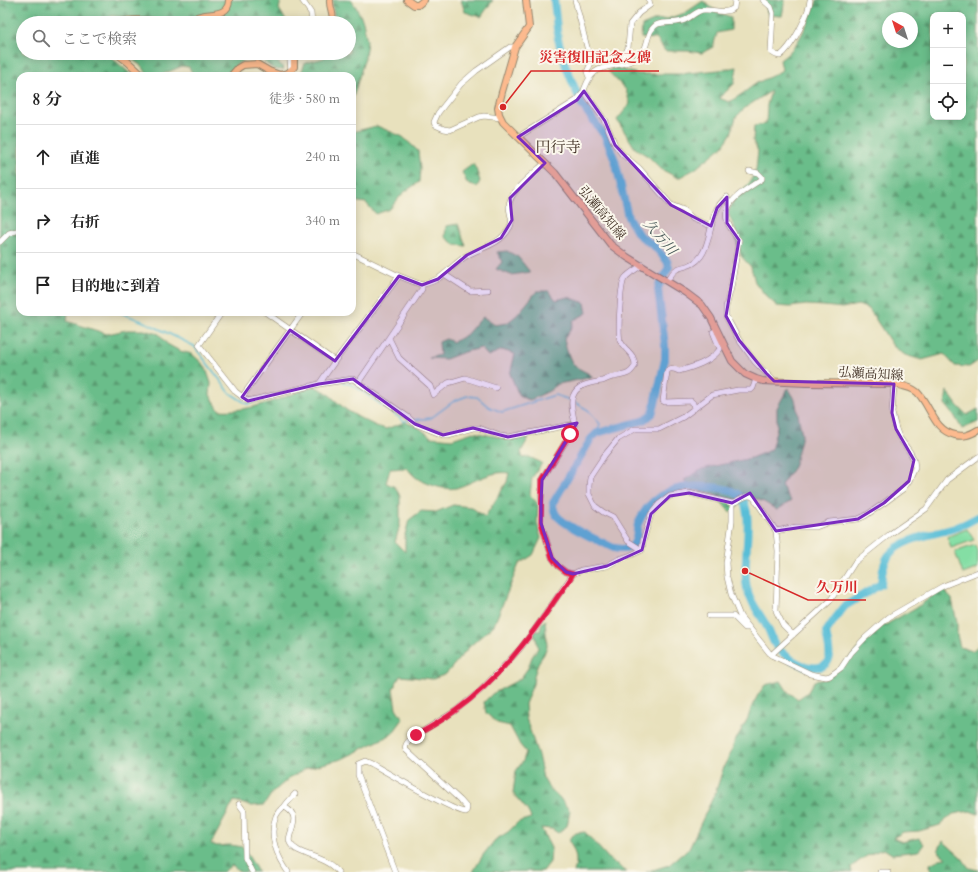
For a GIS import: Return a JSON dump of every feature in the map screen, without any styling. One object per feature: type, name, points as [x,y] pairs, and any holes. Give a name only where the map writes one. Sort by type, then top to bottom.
[{"type":"main road","points":[[199,16],[225,10],[228,6],[229,0]]},
{"type":"main road","points":[[330,0],[330,7],[333,16]]},
{"type":"main road","points":[[407,0],[414,5],[418,5],[424,0]]},
{"type":"main road","points":[[501,118],[498,108],[499,101],[515,47],[529,27],[526,0]]},
{"type":"main road","points":[[125,60],[139,72]]},
{"type":"main road","points":[[291,70],[295,63],[295,60]]},
{"type":"main road","points":[[234,72],[243,65],[256,64],[272,72]]},
{"type":"main road","name":"弘瀬高知線","points":[[501,118],[545,163],[605,238],[618,250],[702,304],[708,311],[732,361],[746,374],[756,379],[774,381],[894,384],[912,388],[917,392],[934,420],[945,431],[950,434],[964,436],[972,434],[978,430]]},
{"type":"street","points":[[302,0],[311,13],[311,16]]},
{"type":"street","points":[[575,0],[591,62],[587,72],[589,77]]},
{"type":"street","points":[[622,64],[628,48],[630,24],[632,19],[650,5],[649,0]]},
{"type":"street","points":[[518,137],[581,96],[589,77],[596,71],[634,60],[642,54],[652,28],[656,24],[686,20],[700,11],[705,10],[728,12],[734,8],[735,0]]},
{"type":"street","points":[[763,0],[771,8],[773,13],[771,52],[776,56],[780,56],[792,44],[806,15],[810,0]]},
{"type":"street","points":[[501,118],[484,116],[479,117],[450,130],[435,125],[434,122],[435,117],[441,109],[466,80],[510,47],[515,47]]},
{"type":"street","points":[[290,60],[291,70]]},
{"type":"street","points":[[581,96],[605,121],[615,145],[622,154],[639,168],[671,205],[684,210],[693,218],[711,226]]},
{"type":"street","points":[[356,255],[399,276],[422,285],[438,279],[467,255],[491,246],[501,238],[510,227],[512,220],[509,207],[510,198],[514,192],[545,163]]},
{"type":"street","points":[[749,171],[758,173],[762,179],[748,187],[729,205],[726,214],[727,223],[739,240],[731,288],[726,307],[726,316],[739,340],[755,362],[774,381]]},
{"type":"street","points":[[666,281],[672,273],[689,266],[700,257],[705,250],[717,208],[727,197],[729,205]]},
{"type":"street","points":[[0,242],[9,233],[16,231]]},
{"type":"street","points":[[573,574],[566,572],[558,566],[552,558],[541,523],[542,480],[575,428],[572,404],[573,396],[578,388],[589,383],[603,381],[611,377],[623,376],[632,371],[634,366],[633,356],[623,346],[619,338],[622,282],[625,277],[642,265]]},
{"type":"street","points":[[444,274],[470,291],[488,290]]},
{"type":"street","points":[[319,384],[399,276]]},
{"type":"street","points":[[358,383],[422,289],[422,285]]},
{"type":"street","points":[[219,316],[199,345],[231,386],[248,401],[319,384],[353,379],[414,422],[428,430],[443,435],[479,428],[500,436],[508,437],[575,424]]},
{"type":"street","points":[[271,316],[335,362]]},
{"type":"street","points":[[242,397],[300,316]]},
{"type":"street","points":[[694,409],[691,401],[663,401],[667,372],[671,368],[675,368],[679,371],[701,364],[717,353],[720,349],[713,332],[717,330]]},
{"type":"street","points":[[389,338],[399,358],[430,386],[433,395],[448,383],[465,378],[496,388]]},
{"type":"street","points":[[640,549],[628,541],[613,517],[595,506],[589,494],[590,477],[604,456],[618,439],[635,429],[659,429],[683,417],[712,395],[738,390],[751,390],[756,379]]},
{"type":"street","points":[[776,531],[796,527],[816,527],[829,522],[858,519],[884,503],[910,481],[915,468],[914,460],[899,437],[892,413],[894,384]]},
{"type":"street","points":[[772,653],[830,601],[855,562],[890,534],[926,509],[947,480],[978,458]]},
{"type":"street","points":[[394,872],[358,775],[358,764],[365,761],[372,764],[446,805],[466,812],[467,808],[460,800],[406,750],[406,745],[410,739],[455,711],[485,686],[519,650],[536,629],[573,574],[581,570],[607,566],[640,549],[651,514],[659,504],[670,496],[689,493],[734,503],[747,495],[752,496],[759,503],[764,514],[776,531],[778,551],[776,611],[783,625],[793,635]]},
{"type":"street","points":[[734,503],[726,563],[727,577],[731,594],[740,616],[772,653],[811,674],[826,677],[830,676],[841,668],[851,653],[865,638],[889,617],[943,586],[978,572]]},
{"type":"street","points":[[709,616],[733,616],[745,628],[750,629]]},
{"type":"street","points":[[288,872],[279,856],[273,838],[275,819],[278,812],[284,808],[295,794]]},
{"type":"street","points":[[239,804],[244,811],[245,858],[252,872]]},
{"type":"street","points":[[284,808],[291,813],[294,821],[294,826],[288,838],[289,842],[295,849],[328,863],[338,872]]},
{"type":"street","points":[[880,872],[888,872]]},
{"type":"highlighted area","points":[[584,91],[605,121],[615,145],[671,205],[711,226],[717,208],[727,197],[727,223],[739,240],[726,316],[739,340],[774,381],[894,384],[892,413],[896,429],[914,460],[909,481],[884,503],[858,519],[776,531],[750,493],[732,503],[689,493],[670,496],[651,514],[642,550],[607,566],[573,574],[566,572],[552,558],[541,523],[541,503],[542,480],[577,423],[508,437],[473,428],[443,435],[415,424],[353,379],[319,384],[248,401],[242,397],[290,330],[335,361],[399,276],[422,285],[438,279],[467,255],[501,238],[512,220],[510,198],[545,163],[518,137],[577,100]]},
{"type":"green space","points":[[0,0],[281,0],[279,9],[283,16],[16,16],[16,60],[114,60],[128,72],[16,72],[16,316],[68,316],[67,321],[107,334],[127,330],[144,330],[159,334],[167,344],[180,351],[192,354],[205,366],[211,383],[210,395],[219,410],[243,409],[268,403],[314,386],[326,392],[345,409],[358,417],[386,429],[405,422],[418,427],[431,437],[452,439],[473,432],[509,439],[529,437],[521,452],[523,458],[529,457],[542,463],[532,478],[530,495],[538,504],[537,523],[541,538],[533,555],[519,564],[494,625],[470,646],[446,674],[433,679],[400,676],[393,689],[396,708],[403,719],[392,734],[342,759],[307,768],[288,779],[272,793],[264,805],[251,806],[234,801],[211,844],[217,846],[230,845],[243,847],[258,872],[240,872],[232,865],[223,872],[0,872]],"holes":[[[407,468],[416,478],[432,485],[449,489],[456,488],[496,473],[509,473],[507,482],[485,517],[471,507],[453,505],[436,512],[421,511],[409,520],[405,535],[405,552],[395,542],[400,525],[400,496],[395,487],[386,483],[390,469]]]},
{"type":"green space","points":[[333,0],[351,0],[363,21],[367,41],[365,57],[356,87],[356,72],[302,72],[305,63],[316,60],[356,60],[356,16],[334,16],[332,6]]},
{"type":"green space","points":[[461,0],[493,0],[481,17],[465,12]]},
{"type":"green space","points":[[764,0],[785,0],[782,16],[768,15]]},
{"type":"green space","points":[[817,0],[978,0],[978,361],[969,367],[955,366],[944,354],[922,360],[905,355],[893,346],[869,309],[858,305],[842,308],[806,305],[790,307],[777,306],[765,295],[755,282],[751,267],[741,256],[737,244],[735,229],[728,213],[733,201],[750,182],[756,170],[758,151],[753,141],[754,126],[766,124],[767,105],[771,91],[746,107],[736,117],[731,134],[723,146],[695,169],[678,178],[661,169],[649,157],[635,148],[617,120],[630,104],[626,90],[608,71],[614,67],[638,74],[680,74],[737,67],[734,84],[719,98],[729,102],[757,83],[782,70],[780,60],[792,49],[806,27]]},
{"type":"green space","points":[[703,1],[717,12],[731,17],[731,30],[717,33],[713,47],[702,53],[688,51],[665,51],[657,39],[641,38],[642,26],[656,20],[667,19],[685,13]]},
{"type":"green space","points":[[133,60],[246,60],[234,67],[230,72],[192,72],[189,67],[182,66],[168,72],[146,72],[143,67]]},
{"type":"green space","points":[[263,60],[276,60],[284,69],[277,70],[266,64]]},
{"type":"green space","points":[[377,126],[403,137],[418,151],[420,169],[419,182],[403,193],[390,209],[376,214],[366,203],[356,202],[356,131]]},
{"type":"green space","points":[[473,164],[480,181],[477,187],[467,183],[462,172]]},
{"type":"green space","points":[[458,224],[466,246],[455,245],[445,237],[446,226]]},
{"type":"green space","points":[[507,251],[518,257],[530,272],[511,275],[496,269],[502,262],[497,252]]},
{"type":"green space","points":[[537,291],[549,291],[556,300],[568,297],[585,303],[587,313],[574,320],[571,329],[564,339],[572,363],[593,377],[558,384],[549,391],[530,400],[521,397],[510,374],[515,354],[502,350],[488,356],[481,348],[464,352],[446,359],[429,358],[440,355],[439,342],[446,339],[453,342],[466,335],[483,317],[495,325],[507,323],[517,315]]},
{"type":"green space","points":[[788,388],[795,399],[802,435],[794,467],[781,485],[791,501],[777,510],[764,502],[751,497],[730,512],[715,495],[693,489],[684,480],[702,469],[751,458],[771,450],[777,427],[777,408]]},
{"type":"green space","points":[[947,391],[957,405],[967,415],[978,409],[978,422],[962,429],[954,415],[945,404]]},
{"type":"green space","points":[[967,529],[974,540],[951,548],[947,537]]},
{"type":"green space","points":[[975,545],[978,553],[978,568],[963,574],[955,552]]},
{"type":"green space","points":[[943,590],[952,599],[960,647],[972,651],[978,646],[978,814],[970,811],[953,814],[940,825],[919,831],[903,832],[893,838],[902,842],[919,838],[924,844],[919,851],[892,854],[884,849],[880,850],[866,856],[858,862],[851,868],[852,872],[646,872],[669,865],[689,848],[716,791],[724,766],[734,743],[748,718],[752,706],[765,685],[781,681],[788,692],[798,699],[808,692],[814,681],[827,679],[882,627]]},
{"type":"green space","points":[[545,620],[547,646],[538,663],[533,684],[525,704],[526,718],[538,755],[543,778],[550,790],[559,797],[570,811],[567,826],[558,833],[552,829],[541,828],[551,848],[550,862],[543,871],[473,872],[483,855],[495,840],[508,832],[518,822],[531,818],[513,793],[516,771],[523,761],[526,752],[520,745],[510,726],[497,723],[486,713],[484,702],[492,694],[520,679],[528,668],[532,657],[538,648],[533,631],[540,631],[542,623]]},
{"type":"green space","points":[[585,832],[610,860],[627,872],[574,872],[576,858],[569,839],[576,833]]},
{"type":"green space","points":[[943,841],[962,858],[969,868],[978,870],[978,872],[931,872],[930,864],[946,858],[938,851]]},
{"type":"waterway","name":"久万川","points":[[554,0],[558,39],[566,67],[582,105],[605,136],[615,160],[628,217],[638,234],[655,247],[667,261],[669,267],[658,289],[665,345],[665,359],[652,414],[642,421],[597,433],[591,439],[553,503],[554,511],[557,515],[562,521],[572,527],[610,546],[626,549],[634,544],[638,524],[646,510],[661,496],[673,490],[692,487],[720,488],[736,493],[741,497],[745,505],[747,516],[746,582],[748,592],[780,651],[798,663],[811,667],[825,665],[829,659],[826,632],[845,606],[881,584],[885,562],[895,549],[902,544],[920,537],[955,528],[978,517]]},
{"type":"waterway","points":[[129,316],[194,346],[230,393],[247,404],[257,401]]},
{"type":"waterway","points":[[343,382],[353,385],[404,421],[409,420]]},
{"type":"waterway","points":[[413,420],[431,418],[454,401],[467,396],[477,397],[489,407],[502,412],[555,395],[570,400]]},
{"type":"waterway","points":[[574,402],[588,410],[600,424],[597,433]]},
{"type":"place","name":"災害復旧記念之碑","points":[[503,107]]},
{"type":"place","name":"久万川","points":[[745,571]]},
{"type":"district","name":"円行寺","points":[[558,147]]},
{"type":"route","points":[[416,735],[433,726],[455,711],[480,691],[501,670],[536,629],[573,574],[566,572],[558,566],[552,558],[541,523],[542,480],[570,434]]}]
